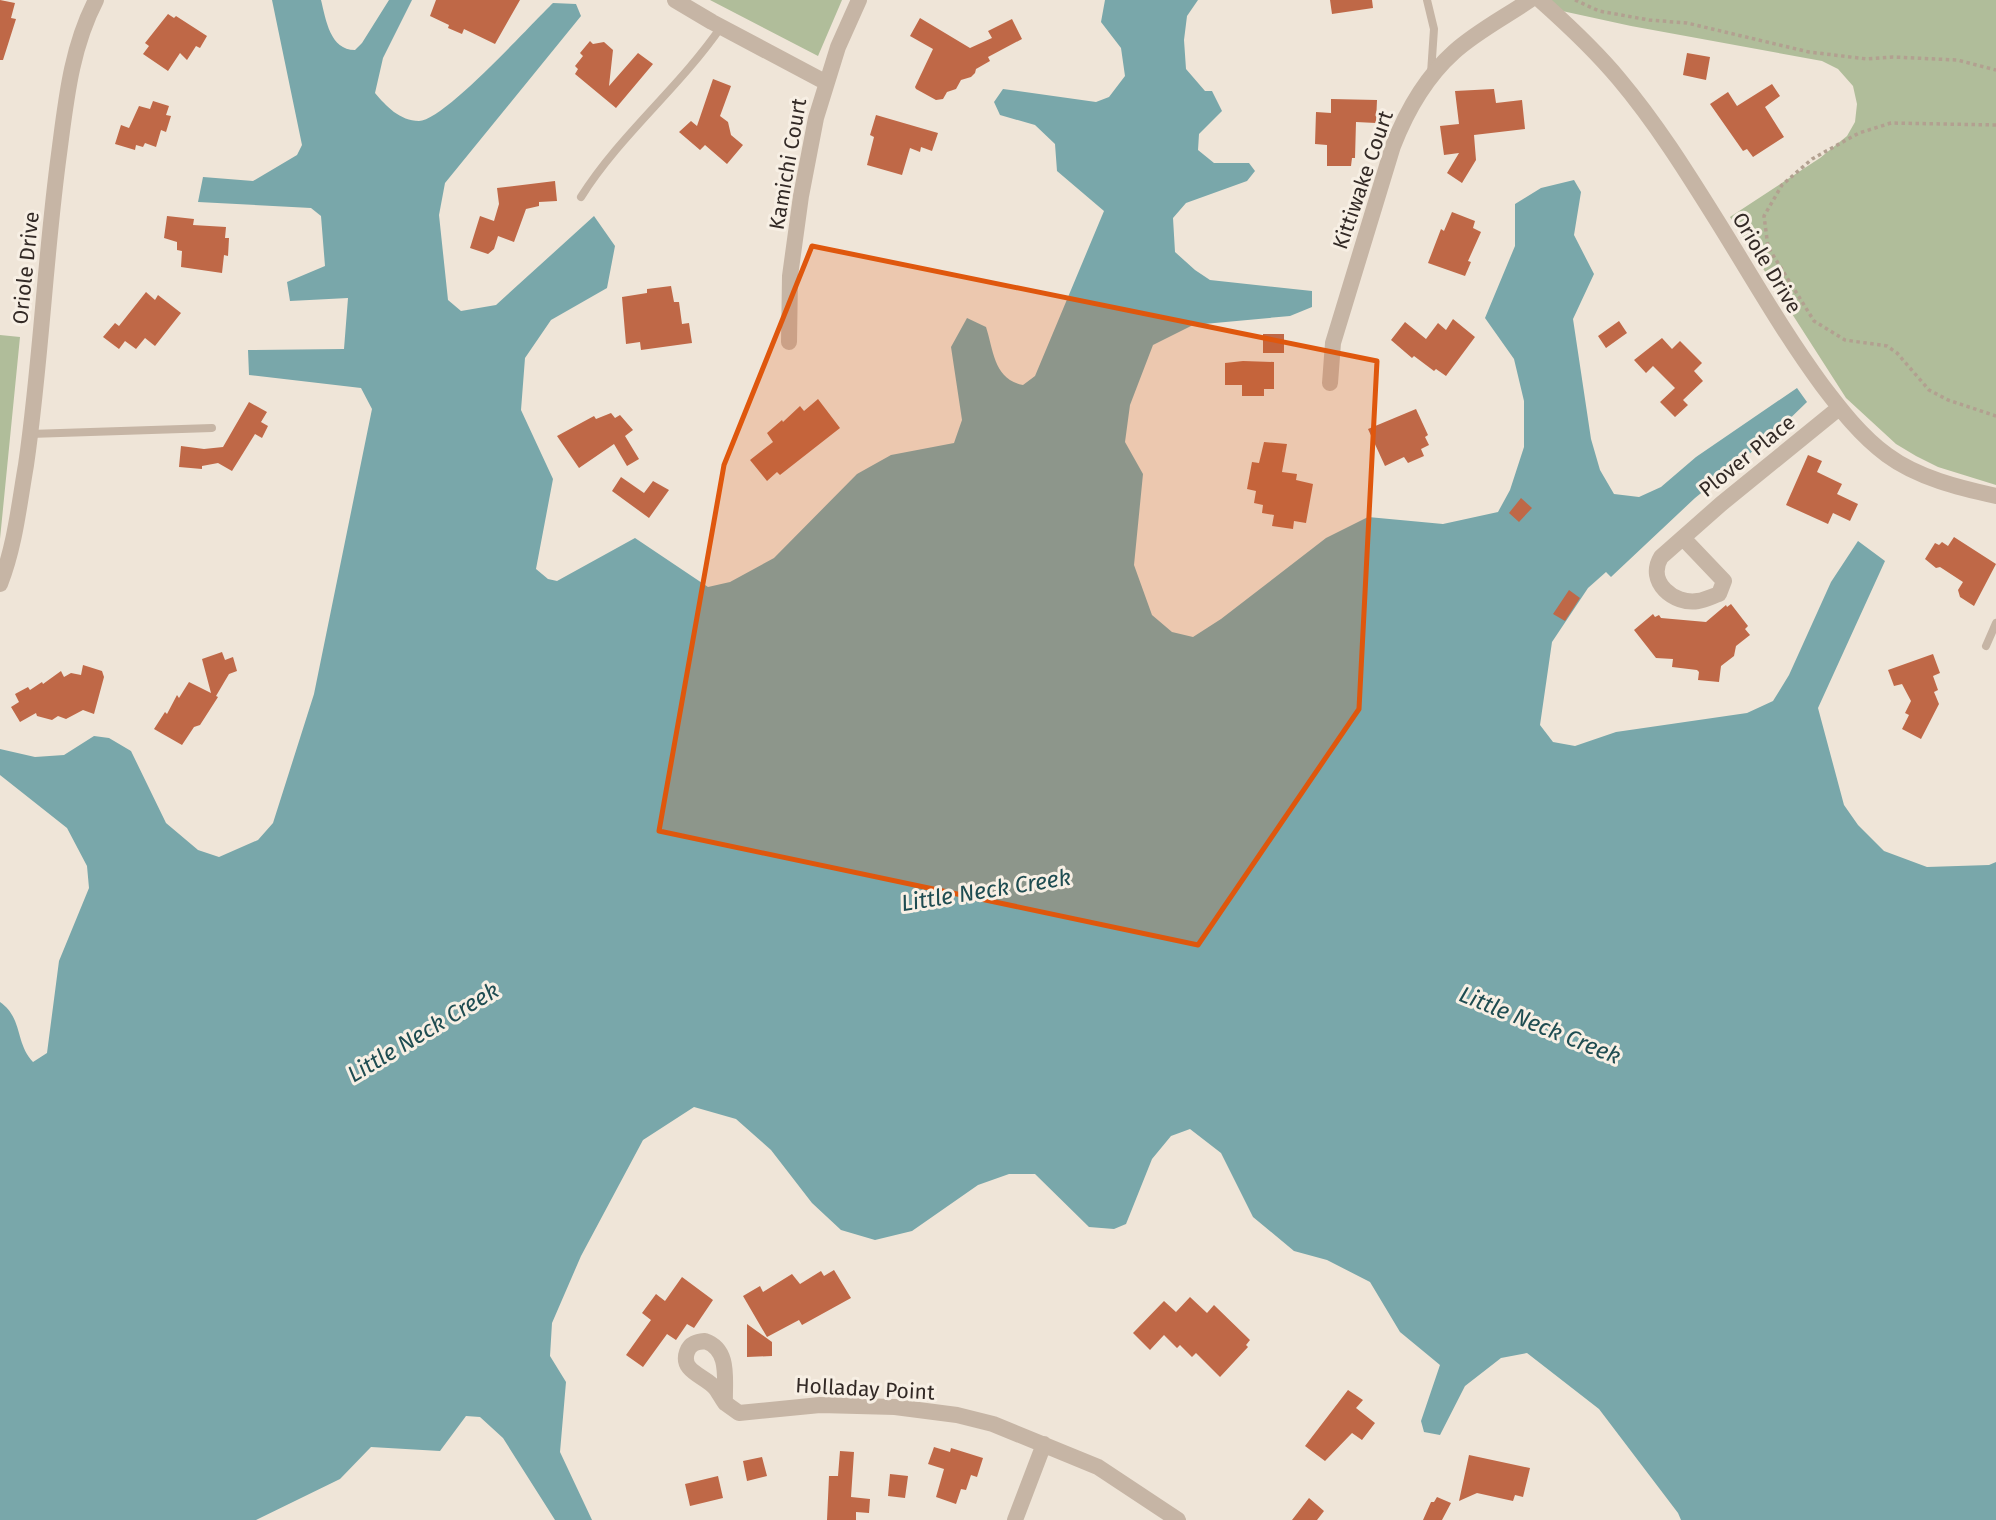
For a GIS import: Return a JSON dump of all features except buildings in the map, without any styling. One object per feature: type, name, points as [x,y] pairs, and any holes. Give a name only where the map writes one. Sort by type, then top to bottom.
[{"type":"street","name":"Oriole Drive","points":[[0,584],[16,531],[30,434],[69,81],[86,19],[96,0]]},
{"type":"street","points":[[675,0],[825,82]]},
{"type":"street","name":"Kamichi Court","points":[[789,342],[790,276],[801,196],[816,118],[825,82],[859,0]]},
{"type":"street","name":"Kittiwake Court","points":[[1330,383],[1333,343],[1392,146],[1404,118],[1431,76],[1456,50],[1530,0]]},
{"type":"street","name":"Oriole Drive","points":[[1540,0],[1589,46],[1654,124],[1795,349],[1839,408],[1861,432],[1886,455],[1906,467],[1927,476],[1996,496]]},
{"type":"street","name":"Plover Place","points":[[1683,538],[1724,581],[1719,594],[1697,601],[1686,600],[1664,590],[1656,575],[1657,564],[1661,558],[1683,538],[1721,504],[1839,408]]},
{"type":"street","name":"Holladay Point","points":[[725,1403],[739,1412],[820,1405],[895,1408],[957,1415],[993,1424],[1098,1467],[1178,1520]]},
{"type":"street","points":[[1015,1520],[1044,1444]]},
{"type":"lane","points":[[1427,0],[1434,29],[1431,76]]},
{"type":"lane","points":[[581,197],[595,174],[690,68],[721,27]]},
{"type":"lane","points":[[30,434],[212,428]]},
{"type":"lane","points":[[1986,646],[1996,623]]},
{"type":"path","points":[[1575,0],[1599,11],[1649,20],[1687,23],[1809,52],[1867,60],[1893,57],[1957,60],[1996,70]]},
{"type":"path","points":[[1996,125],[1891,123],[1859,133],[1812,159],[1782,185],[1773,196],[1764,216],[1768,247],[1814,321],[1845,340],[1887,346],[1897,353],[1929,390],[1948,400],[1996,416]]},
{"type":"highlighted area","points":[[812,246],[1377,361],[1359,709],[1198,945],[659,831],[724,465]]},
{"type":"green space","points":[[710,0],[842,0],[818,56]]},
{"type":"green space","points":[[1539,0],[1996,0],[1996,485],[1938,467],[1916,456],[1896,444],[1846,398],[1730,217],[1820,158],[1847,136],[1855,122],[1857,104],[1853,86],[1838,69],[1822,61],[1553,9]]},
{"type":"green space","points":[[0,335],[20,337],[0,539]]},
{"type":"water","name":"Little Neck Creek","points":[[272,0],[321,0],[330,32],[340,45],[355,50],[389,0],[412,0],[383,58],[375,93],[400,116],[419,121],[431,117],[467,89],[553,3],[576,4],[581,16],[445,183],[439,215],[448,300],[461,311],[496,305],[594,216],[615,246],[607,288],[551,320],[525,358],[521,410],[553,479],[536,569],[548,579],[557,581],[635,538],[708,587],[730,582],[774,558],[857,474],[891,455],[954,443],[962,420],[951,347],[967,318],[986,327],[997,363],[1006,377],[1023,385],[1035,376],[1104,211],[1057,171],[1055,144],[1035,125],[1000,115],[994,102],[1003,89],[1096,102],[1109,97],[1125,76],[1121,48],[1101,22],[1105,0],[1198,0],[1187,16],[1184,40],[1186,69],[1205,91],[1212,91],[1222,111],[1199,134],[1198,150],[1214,163],[1249,163],[1255,171],[1247,181],[1186,203],[1173,218],[1175,252],[1210,280],[1312,291],[1312,307],[1290,316],[1193,325],[1153,345],[1130,405],[1125,442],[1143,474],[1134,565],[1152,615],[1172,632],[1193,637],[1221,619],[1326,538],[1368,517],[1443,524],[1498,512],[1510,490],[1524,447],[1524,401],[1514,359],[1485,318],[1515,246],[1515,204],[1541,188],[1574,180],[1581,192],[1574,235],[1594,274],[1573,319],[1591,439],[1600,470],[1614,494],[1639,497],[1661,487],[1696,457],[1797,388],[1807,402],[1775,433],[1695,498],[1611,577],[1606,572],[1588,588],[1552,642],[1540,725],[1553,742],[1575,746],[1616,732],[1747,713],[1773,701],[1789,675],[1831,582],[1858,541],[1885,561],[1818,708],[1844,805],[1858,825],[1884,851],[1927,867],[1989,865],[1996,862],[1996,1520],[1681,1520],[1599,1409],[1527,1353],[1501,1358],[1465,1386],[1440,1435],[1424,1432],[1421,1421],[1440,1365],[1400,1332],[1370,1282],[1327,1260],[1294,1251],[1253,1217],[1221,1153],[1190,1129],[1171,1136],[1152,1159],[1126,1224],[1114,1229],[1089,1227],[1035,1174],[1009,1174],[978,1185],[912,1231],[875,1240],[841,1230],[812,1203],[771,1150],[736,1119],[694,1107],[643,1140],[581,1256],[552,1323],[550,1356],[566,1382],[560,1452],[592,1520],[555,1520],[503,1438],[480,1417],[466,1416],[440,1451],[371,1447],[340,1479],[256,1520],[0,1520],[0,1002],[12,1015],[23,1047],[33,1062],[47,1053],[59,961],[89,888],[87,866],[67,828],[0,775],[0,749],[35,757],[64,755],[94,736],[109,738],[131,751],[166,823],[198,850],[219,857],[258,840],[273,823],[314,694],[372,409],[361,388],[249,375],[248,350],[344,349],[348,298],[290,301],[287,282],[325,266],[321,216],[311,208],[198,202],[203,177],[253,181],[297,155],[302,145]]}]
